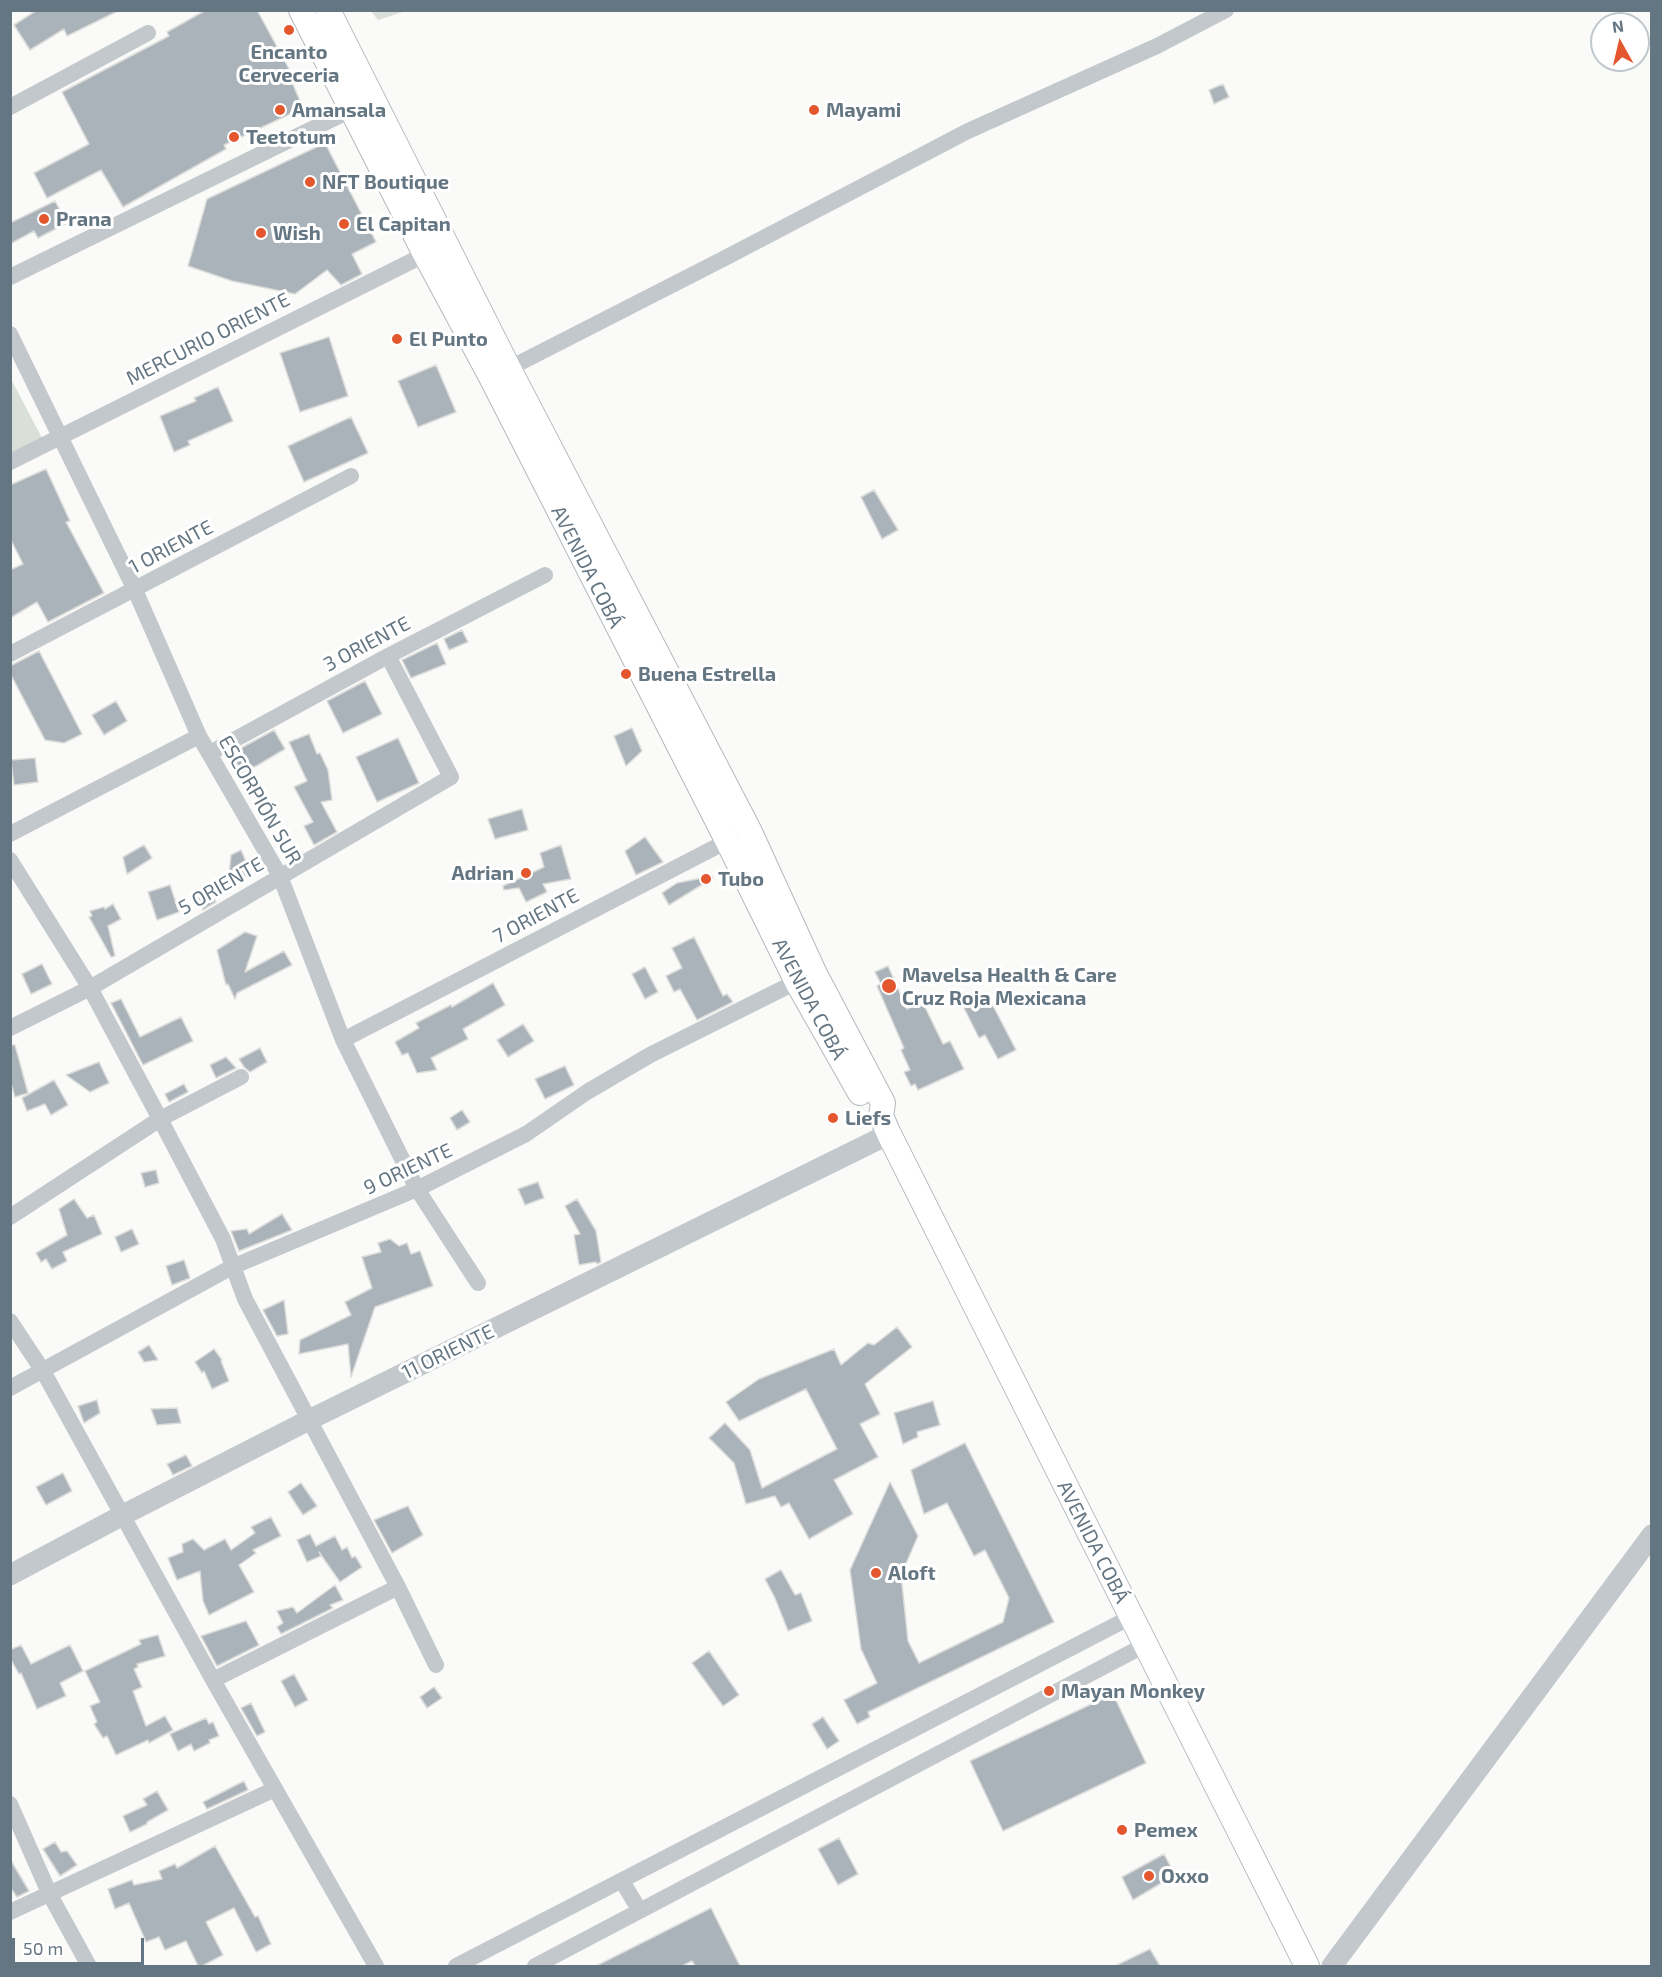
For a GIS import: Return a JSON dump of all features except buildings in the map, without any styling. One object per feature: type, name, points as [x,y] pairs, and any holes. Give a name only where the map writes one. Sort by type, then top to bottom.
[{"type":"main road","name":"AVENIDA COBÁ","points":[[301,10],[447,243],[500,373],[727,840],[806,977],[883,1103],[885,1125],[1303,1961]]},
{"type":"main road","name":"AVENIDA COBÁ","points":[[328,10],[362,105],[425,255],[500,373],[749,830],[806,977]]},
{"type":"street","points":[[500,373],[968,131],[1157,46],[1226,10]]},
{"type":"street","points":[[10,106],[148,33]]},
{"type":"street","points":[[10,277],[362,105]]},
{"type":"street","name":"MERCURIO ORIENTE","points":[[10,462],[447,243]]},
{"type":"street","name":"ESCORPIÓN SUR","points":[[10,334],[135,590],[199,736],[280,876],[343,1040],[417,1189],[478,1283]]},
{"type":"street","name":"1 ORIENTE","points":[[10,654],[351,476]]},
{"type":"street","name":"3 ORIENTE","points":[[210,753],[388,656],[545,575]]},
{"type":"street","name":"5 ORIENTE","points":[[10,1028],[90,988],[451,777],[388,656]]},
{"type":"street","points":[[10,834],[199,736]]},
{"type":"street","name":"7 ORIENTE","points":[[343,1040],[749,830]]},
{"type":"street","points":[[10,860],[90,988],[160,1119],[223,1239],[245,1299],[398,1587],[436,1665]]},
{"type":"street","name":"9 ORIENTE","points":[[10,1388],[232,1267],[417,1189],[526,1134],[587,1092],[650,1055],[806,977]]},
{"type":"street","points":[[10,1217],[160,1119],[241,1077]]},
{"type":"street","name":"11 ORIENTE","points":[[10,1575],[885,1125]]},
{"type":"street","points":[[10,1321],[43,1371],[213,1680],[376,1966]]},
{"type":"street","points":[[1332,1966],[1652,1535]]},
{"type":"street","points":[[213,1680],[398,1587]]},
{"type":"street","points":[[456,1966],[1131,1617]]},
{"type":"street","points":[[535,1966],[1145,1646]]},
{"type":"street","points":[[10,1912],[275,1789]]},
{"type":"street","points":[[10,1804],[50,1895],[89,1966]]},
{"type":"street","points":[[622,1881],[640,1911]]},
{"type":"shaded area","points":[[371,11],[406,11],[378,20]]},
{"type":"shaded area","points":[[10,377],[42,438],[10,454]]},
{"type":"place","name":"Encanto Cerveceria","points":[[289,30]]},
{"type":"place","name":"Amansala","points":[[280,110]]},
{"type":"place","name":"Mayami","points":[[814,110]]},
{"type":"place","name":"Teetotum","points":[[234,137]]},
{"type":"place","name":"NFT Boutique","points":[[310,182]]},
{"type":"place","name":"Prana","points":[[44,219]]},
{"type":"place","name":"El Capitan","points":[[344,224]]},
{"type":"place","name":"Wish","points":[[261,233]]},
{"type":"place","name":"El Punto","points":[[397,339]]},
{"type":"place","name":"Buena Estrella","points":[[626,674]]},
{"type":"place","name":"Adrian","points":[[526,873]]},
{"type":"place","name":"Tubo","points":[[706,879]]},
{"type":"place","name":"Mavelsa Health & Care Cruz Roja Mexicana","points":[[889,986]]},
{"type":"place","name":"Liefs","points":[[833,1118]]},
{"type":"place","name":"Aloft","points":[[876,1573]]},
{"type":"place","name":"Mayan Monkey","points":[[1049,1691]]},
{"type":"place","name":"Pemex","points":[[1122,1830]]},
{"type":"place","name":"Oxxo","points":[[1149,1876]]}]
